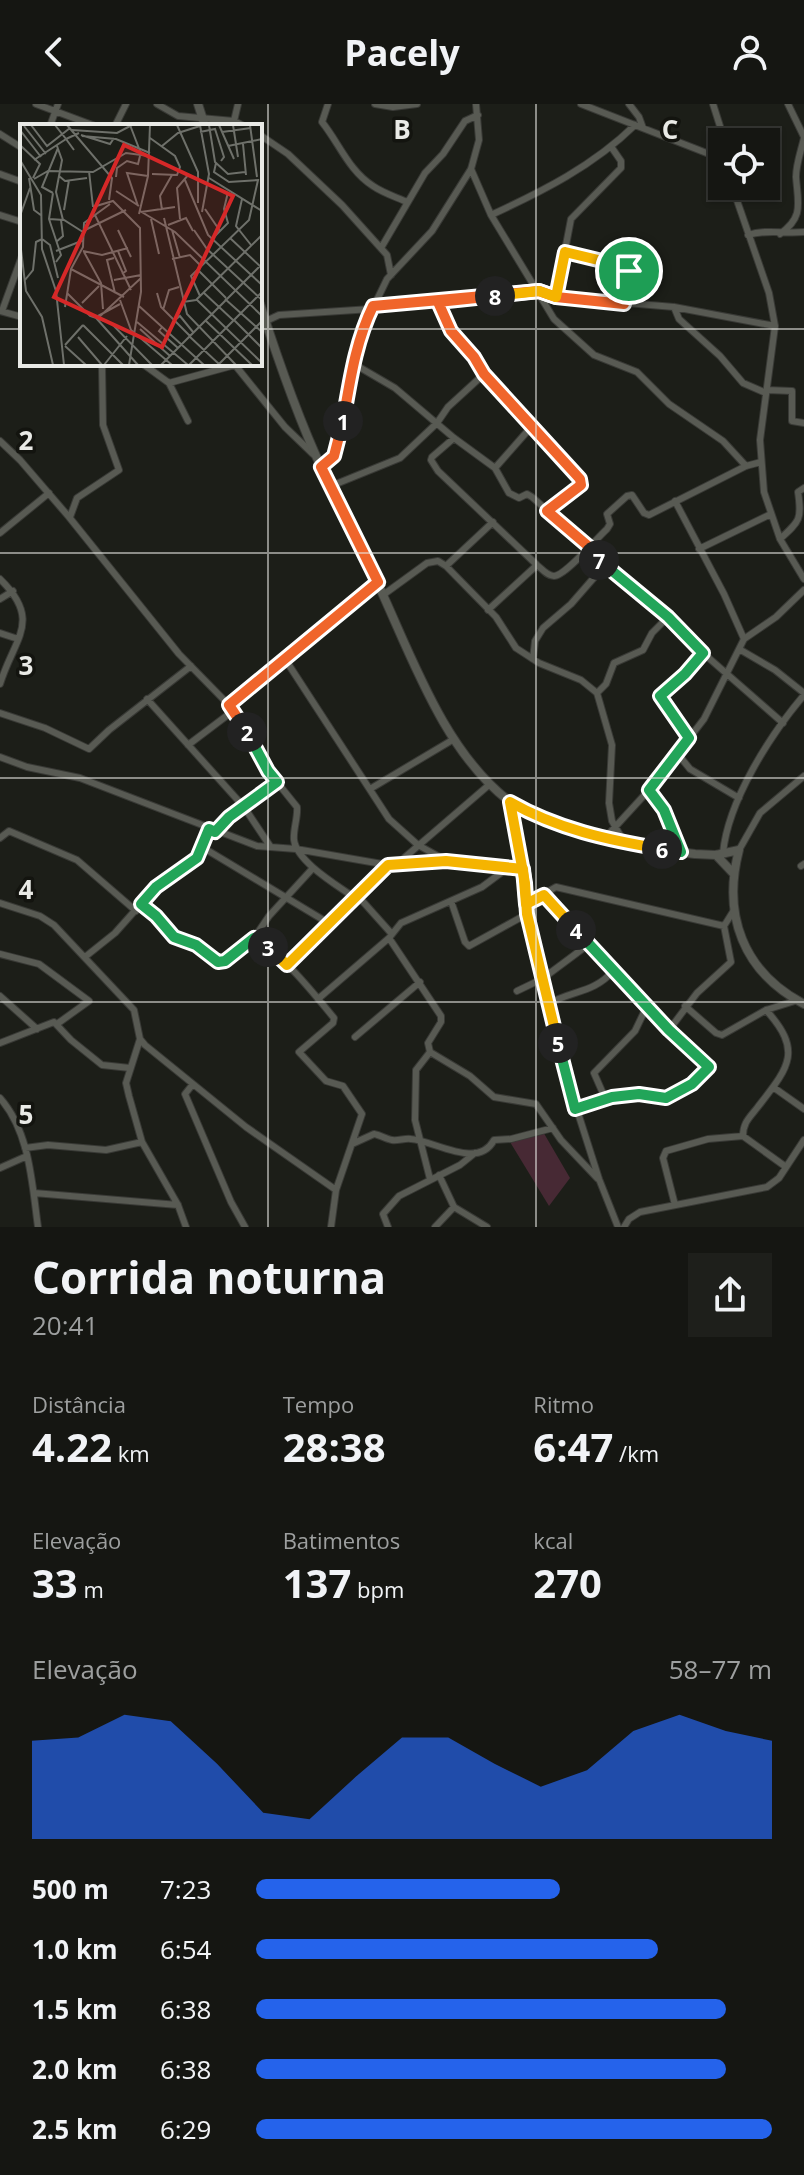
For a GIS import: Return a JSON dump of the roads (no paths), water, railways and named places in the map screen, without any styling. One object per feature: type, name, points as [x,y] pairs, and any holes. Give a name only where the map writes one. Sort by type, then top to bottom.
[{"type":"street","points":[[36,104],[57,108],[91,124]]},
{"type":"street","points":[[116,124],[126,104]]},
{"type":"street","points":[[157,104],[178,116],[204,122],[234,121],[240,124]]},
{"type":"street","points":[[198,104],[204,122]]},
{"type":"street","points":[[234,121],[238,104]]},
{"type":"street","points":[[328,104],[322,122],[354,168],[375,187],[407,202]]},
{"type":"street","points":[[375,104],[393,107],[417,104]]},
{"type":"street","points":[[321,467],[334,456],[338,446],[361,333],[372,308],[391,275],[432,231],[471,169],[479,140],[476,104]]},
{"type":"street","points":[[581,104],[708,154]]},
{"type":"street","points":[[629,104],[643,129]]},
{"type":"street","points":[[713,104],[721,128]]},
{"type":"street","points":[[780,234],[793,225],[799,209],[796,176],[804,138],[788,104]]},
{"type":"street","points":[[381,248],[425,173],[443,154],[461,127],[478,115]]},
{"type":"street","points":[[491,215],[552,187],[612,148],[635,125]]},
{"type":"street","points":[[0,134],[20,147]]},
{"type":"street","points":[[262,136],[307,172],[381,248],[387,255],[391,275]]},
{"type":"street","points":[[556,297],[573,214],[621,168],[621,161],[612,148]]},
{"type":"street","points":[[471,169],[491,215],[550,313],[588,350],[637,372],[669,404],[723,441],[746,466]]},
{"type":"street","points":[[0,174],[20,181]]},
{"type":"street","points":[[737,200],[769,293],[775,326],[760,440],[764,492],[780,539],[804,579]]},
{"type":"street","points":[[0,215],[20,221]]},
{"type":"street","points":[[748,235],[765,229],[780,234],[804,232]]},
{"type":"street","points":[[565,252],[629,269],[624,304]]},
{"type":"street","points":[[1,311],[20,261]]},
{"type":"street","points":[[266,321],[279,315],[539,291],[556,297],[674,307],[775,326]]},
{"type":"street","points":[[438,302],[451,331],[474,357],[484,374],[582,482],[547,511]]},
{"type":"street","points":[[674,307],[679,319],[720,356],[743,383],[766,391],[792,391],[792,421],[804,423]]},
{"type":"street","points":[[262,310],[286,382],[321,467],[454,739],[474,768],[510,802],[554,824],[605,838],[681,852],[720,854],[739,850]]},
{"type":"street","points":[[354,364],[395,388],[495,468],[509,493],[519,498],[527,494],[532,497],[783,723]]},
{"type":"street","points":[[69,517],[77,498],[119,470],[103,425],[102,366]]},
{"type":"street","points":[[146,366],[169,383],[188,421]]},
{"type":"street","points":[[169,383],[231,366]]},
{"type":"street","points":[[236,366],[297,440],[317,458]]},
{"type":"street","points":[[331,486],[360,472],[394,462],[484,374]]},
{"type":"street","points":[[495,468],[532,426]]},
{"type":"street","points":[[454,438],[431,460],[438,471],[549,575],[561,573],[610,527],[607,514],[627,496],[632,495],[647,515],[746,466],[761,462]]},
{"type":"street","points":[[0,441],[49,493],[153,623],[231,708],[268,771],[297,807],[294,829],[296,849],[313,868],[356,897],[390,936],[441,1016],[441,1022],[428,1043],[430,1052],[470,1076],[494,1097],[533,1102],[593,1176],[599,1179]]},
{"type":"street","points":[[780,539],[799,522],[798,492],[804,488]]},
{"type":"street","points":[[0,533],[49,493]]},
{"type":"street","points":[[675,501],[744,639]]},
{"type":"street","points":[[699,549],[771,514]]},
{"type":"street","points":[[446,566],[493,522]]},
{"type":"street","points":[[383,595],[427,563],[438,561],[488,610],[516,648],[581,680],[597,693],[612,745],[609,803],[612,821],[624,842]]},
{"type":"street","points":[[488,610],[537,565]]},
{"type":"street","points":[[533,659],[535,641],[543,628],[564,611],[605,565]]},
{"type":"street","points":[[0,579],[13,591],[24,622],[1,679]]},
{"type":"street","points":[[188,745],[378,582]]},
{"type":"street","points":[[605,838],[649,790],[708,712],[744,639],[776,617],[804,590]]},
{"type":"street","points":[[0,599],[13,591]]},
{"type":"street","points":[[597,693],[606,684],[614,663],[643,650],[652,633],[668,617]]},
{"type":"street","points":[[0,633],[18,639]]},
{"type":"street","points":[[733,873],[720,854],[739,798],[783,723],[804,694],[775,670],[739,649]]},
{"type":"street","points":[[689,738],[660,696],[703,653]]},
{"type":"street","points":[[285,659],[389,819],[418,845],[446,861]]},
{"type":"street","points":[[0,713],[45,728],[89,749],[191,666]]},
{"type":"street","points":[[147,699],[244,807],[271,847]]},
{"type":"street","points":[[370,789],[454,739]]},
{"type":"street","points":[[677,753],[690,769],[739,798]]},
{"type":"street","points":[[0,757],[27,767],[80,778],[246,844],[388,865],[446,861],[523,869]]},
{"type":"street","points":[[801,1002],[774,984],[757,966],[739,934],[734,910],[733,873],[739,850],[760,813],[804,776]]},
{"type":"street","points":[[85,957],[108,940],[156,887],[197,858],[212,830],[277,782]]},
{"type":"street","points":[[397,864],[490,784]]},
{"type":"street","points":[[649,790],[664,810],[681,852]]},
{"type":"street","points":[[510,802],[523,869],[527,914],[575,1109],[599,1179],[621,1227],[640,1212],[767,1187],[779,1178],[804,1140]]},
{"type":"street","points":[[0,838],[9,831],[72,858],[136,911]]},
{"type":"street","points":[[202,847],[330,924]]},
{"type":"street","points":[[287,965],[388,865]]},
{"type":"street","points":[[318,999],[401,923],[482,887],[509,867]]},
{"type":"street","points":[[141,904],[174,937],[196,945],[218,962],[225,961],[254,938],[269,916],[313,868]]},
{"type":"street","points":[[526,904],[556,887],[724,926]]},
{"type":"street","points":[[544,895],[669,1030],[707,1065],[708,1070],[692,1084],[666,1098],[639,1094],[605,1098],[575,1109]]},
{"type":"street","points":[[451,901],[469,946],[527,914]]},
{"type":"street","points":[[1,906],[40,916],[54,925],[134,1010],[140,1039],[126,1083],[142,1142],[178,1205],[186,1227]]},
{"type":"street","points":[[669,1030],[685,1006],[731,962],[724,926],[734,910]]},
{"type":"street","points":[[254,938],[272,949],[334,1021],[299,1052],[326,1081],[343,1086],[360,1111],[361,1118],[336,1190],[331,1227]]},
{"type":"street","points":[[517,991],[542,979],[589,944]]},
{"type":"street","points":[[0,954],[39,964],[89,1001],[57,1024]]},
{"type":"street","points":[[548,1004],[568,994],[595,987],[613,971]]},
{"type":"street","points":[[355,1037],[420,982]]},
{"type":"street","points":[[0,996],[37,1029]]},
{"type":"street","points":[[685,1006],[722,1035],[766,1010],[801,1002]]},
{"type":"street","points":[[605,1098],[594,1073],[635,1031],[647,1006]]},
{"type":"street","points":[[743,1136],[745,1121],[786,1066],[790,1043],[783,1029],[766,1010]]},
{"type":"street","points":[[0,1043],[54,1022],[102,1065],[130,1068]]},
{"type":"street","points":[[140,1039],[246,1127],[336,1190]]},
{"type":"street","points":[[430,1052],[418,1065],[415,1078],[415,1120],[430,1179]]},
{"type":"street","points":[[193,1084],[185,1094],[231,1202],[245,1227]]},
{"type":"street","points":[[773,1087],[804,1109]]},
{"type":"street","points":[[0,1098],[17,1124],[26,1152],[38,1227]]},
{"type":"street","points":[[388,1227],[383,1217],[384,1211],[399,1196],[460,1165],[475,1153],[487,1149],[497,1139],[511,1139],[553,1128]]},
{"type":"street","points":[[352,1144],[374,1134],[390,1140],[419,1141],[454,1151],[475,1153]]},
{"type":"street","points":[[675,1205],[664,1154],[708,1139],[743,1136],[786,1167]]},
{"type":"street","points":[[0,1168],[26,1152],[48,1145],[106,1150],[142,1142]]},
{"type":"street","points":[[583,1161],[592,1156]]},
{"type":"street","points":[[439,1175],[454,1207],[487,1227]]},
{"type":"street","points":[[34,1193],[178,1205]]},
{"type":"street","points":[[435,1227],[454,1207]]}]
